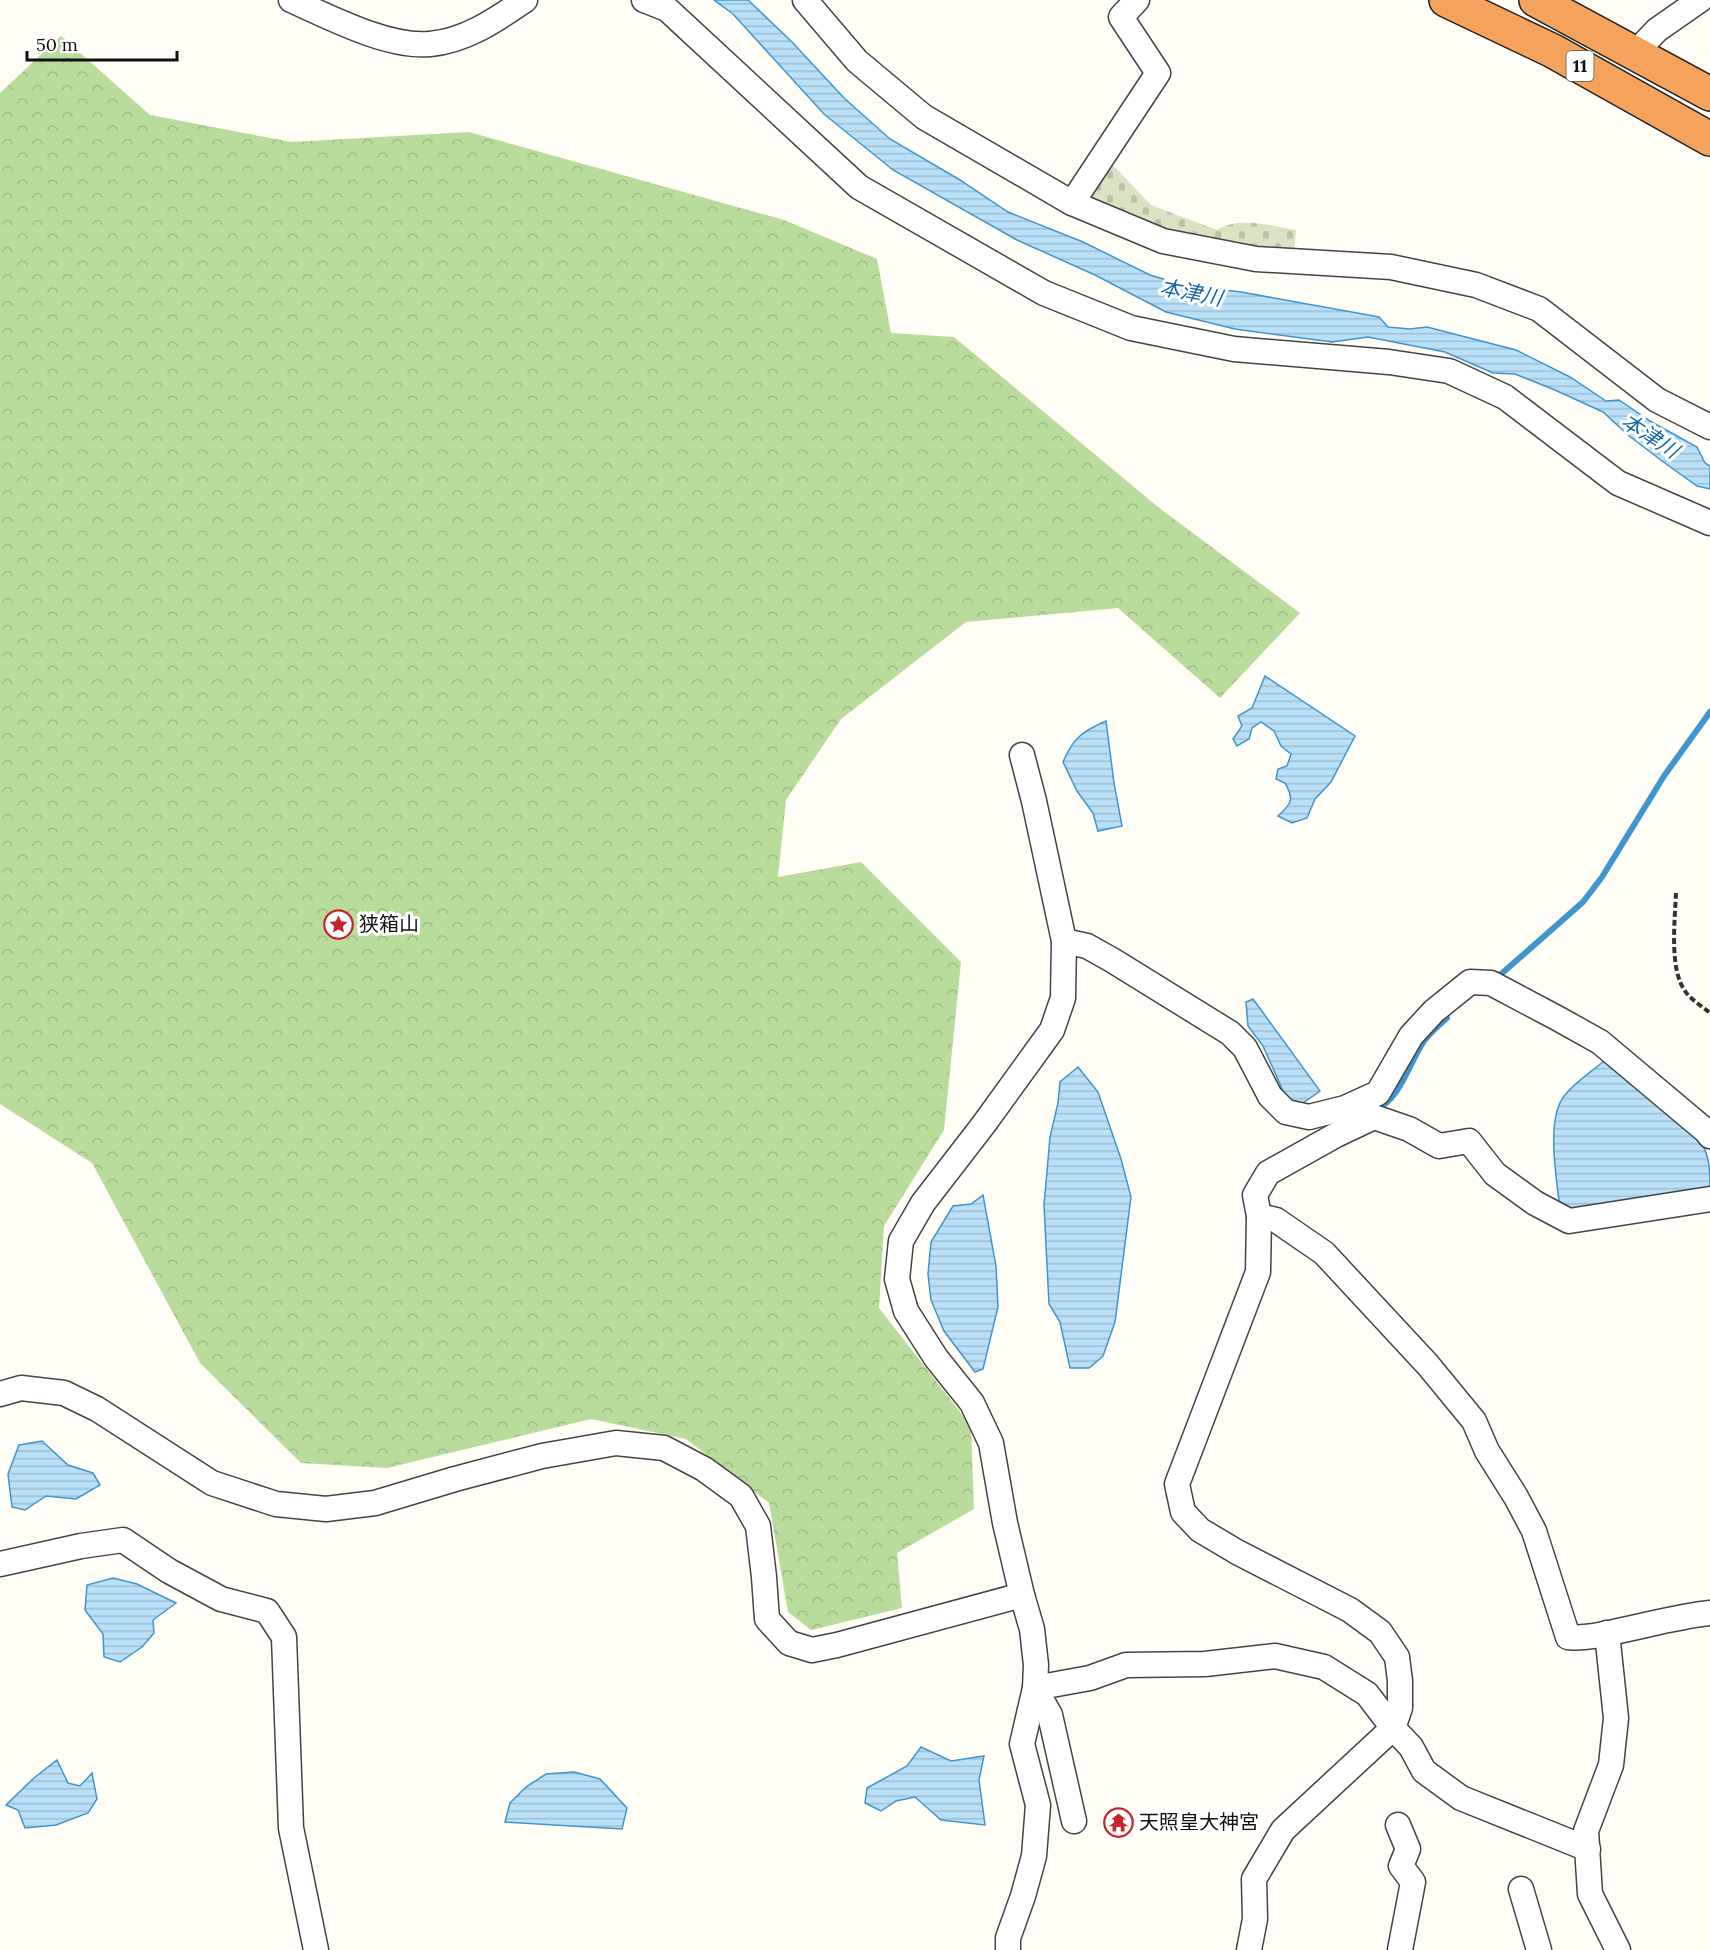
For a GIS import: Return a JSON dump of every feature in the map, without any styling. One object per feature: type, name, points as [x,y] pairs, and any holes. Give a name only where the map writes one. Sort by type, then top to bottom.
[{"type":"highway","name":"11","points":[[1446,0],[1553,51],[1710,139]]},
{"type":"highway","name":"11","points":[[1536,0],[1710,94]]},
{"type":"street","points":[[291,0],[353,27],[378,35],[403,42],[430,44],[457,38],[479,29],[525,0]]},
{"type":"street","points":[[644,0],[667,9],[859,187],[1044,293],[1131,328],[1234,349],[1389,362],[1449,371],[1505,397],[1618,483],[1710,523]]},
{"type":"street","points":[[806,0],[857,61],[924,117],[1072,204],[1163,241],[1256,259],[1391,267],[1476,285],[1539,309],[1657,400],[1710,427]]},
{"type":"street","points":[[1072,204],[1158,74],[1121,17],[1137,0]]},
{"type":"street","points":[[1635,52],[1657,30],[1700,0]]},
{"type":"street","points":[[1008,1950],[1008,1938],[1034,1856],[1038,1805],[1022,1744],[1035,1688],[1036,1665],[1032,1629],[1005,1523],[991,1443],[972,1403],[936,1358],[906,1311],[897,1279],[901,1241],[923,1203],[1052,1030],[1063,998],[1064,941],[1022,755]]},
{"type":"street","points":[[1064,941],[1087,946],[1230,1033],[1245,1048],[1270,1096],[1286,1112],[1310,1117],[1345,1108],[1378,1093],[1411,1036],[1434,1011],[1470,982],[1491,983],[1600,1042],[1710,1136]]},
{"type":"street","points":[[1249,1950],[1256,1919],[1254,1879],[1283,1830],[1393,1728],[1400,1708],[1397,1657],[1380,1632],[1350,1610],[1237,1552],[1200,1530],[1183,1512],[1177,1484],[1258,1272],[1259,1216],[1255,1196],[1268,1173],[1336,1135],[1374,1117],[1409,1129],[1439,1146],[1469,1141],[1495,1174],[1535,1203],[1569,1221],[1710,1199]]},
{"type":"street","points":[[1259,1216],[1276,1220],[1324,1253],[1381,1314],[1474,1421],[1487,1451],[1534,1531],[1568,1637],[1576,1638],[1607,1633],[1689,1615],[1710,1613]]},
{"type":"street","points":[[0,1394],[21,1388],[64,1393],[98,1409],[212,1483],[276,1504],[326,1509],[375,1503],[542,1456],[616,1443],[664,1448],[704,1469],[741,1496],[758,1526],[767,1619],[789,1643],[812,1650],[1022,1595]]},
{"type":"street","points":[[0,1564],[81,1546],[123,1540],[169,1571],[221,1599],[267,1611],[284,1637],[291,1828],[315,1950]]},
{"type":"street","points":[[1607,1633],[1616,1718],[1611,1765],[1586,1831],[1590,1894],[1618,1950]]},
{"type":"street","points":[[1035,1688],[1090,1678],[1126,1665],[1205,1664],[1275,1656],[1324,1667],[1367,1694],[1411,1747],[1424,1771],[1461,1798],[1588,1849]]},
{"type":"street","points":[[1035,1688],[1050,1715],[1074,1821]]},
{"type":"street","points":[[1398,1825],[1408,1849],[1401,1866],[1413,1882],[1400,1950]]},
{"type":"street","points":[[1521,1889],[1539,1950]]},
{"type":"path","points":[[1676,894],[1674,942],[1678,976],[1685,992],[1710,1013]]},
{"type":"green space","points":[[61,36],[150,115],[291,142],[469,132],[784,220],[877,259],[891,333],[954,337],[1158,507],[1300,613],[1220,698],[1118,608],[966,622],[841,719],[786,800],[778,877],[861,862],[961,962],[944,1130],[884,1226],[879,1308],[971,1426],[974,1509],[897,1553],[902,1608],[811,1630],[788,1612],[769,1503],[686,1439],[591,1419],[387,1468],[301,1463],[200,1363],[92,1163],[0,1104],[0,93]]},
{"type":"green space","points":[[1111,163],[1151,205],[1217,230],[1246,223],[1296,230],[1294,256],[1190,244],[1080,202]]},
{"type":"water","name":"本津川","points":[[714,0],[748,0],[792,42],[844,98],[890,139],[960,180],[1008,212],[1083,242],[1150,275],[1183,285],[1241,292],[1379,317],[1388,327],[1410,329],[1427,327],[1516,350],[1570,377],[1606,401],[1619,400],[1650,421],[1697,447],[1705,463],[1710,466],[1710,489],[1697,486],[1662,461],[1603,412],[1515,374],[1493,373],[1445,352],[1368,337],[1332,342],[1235,329],[1166,312],[1095,275],[1017,240],[893,170],[824,114],[733,14]]},
{"type":"water","points":[[1265,676],[1355,736],[1331,782],[1315,799],[1307,818],[1292,823],[1278,816],[1289,805],[1291,798],[1285,783],[1276,779],[1278,769],[1287,766],[1291,754],[1281,746],[1274,731],[1261,722],[1252,728],[1249,739],[1237,746],[1233,739],[1242,726],[1238,716],[1252,708]]},
{"type":"water","points":[[1106,721],[1122,826],[1098,831],[1093,813],[1077,791],[1063,762],[1080,736]]},
{"type":"water","points":[[1253,999],[1320,1091],[1303,1103],[1294,1103],[1284,1093],[1263,1046],[1248,1026],[1246,1002]]},
{"type":"water","points":[[1604,1061],[1701,1142],[1708,1159],[1710,1189],[1570,1209],[1559,1201],[1554,1131],[1559,1105],[1573,1086]]},
{"type":"water","points":[[1078,1067],[1098,1092],[1121,1159],[1131,1197],[1115,1322],[1103,1356],[1089,1368],[1070,1368],[1060,1322],[1049,1304],[1044,1205],[1050,1137],[1060,1082]]},
{"type":"water","points":[[983,1195],[996,1266],[998,1307],[983,1369],[975,1372],[944,1331],[931,1300],[928,1274],[931,1242],[953,1206],[971,1204]]},
{"type":"water","points":[[42,1441],[68,1465],[93,1473],[100,1485],[76,1499],[46,1496],[25,1510],[12,1507],[8,1474],[19,1445]]},
{"type":"water","points":[[113,1578],[137,1584],[176,1603],[153,1620],[154,1633],[142,1647],[120,1662],[104,1657],[103,1634],[85,1610],[87,1585]]},
{"type":"water","points":[[921,1747],[951,1761],[984,1756],[979,1780],[985,1825],[941,1820],[915,1797],[896,1801],[881,1811],[865,1803],[867,1788],[907,1766]]},
{"type":"water","points":[[57,1760],[68,1783],[80,1786],[92,1773],[97,1799],[88,1813],[56,1825],[25,1828],[18,1810],[6,1805]]},
{"type":"water","points":[[574,1772],[600,1779],[627,1808],[622,1829],[505,1822],[510,1803],[526,1787],[546,1774]]},
{"type":"waterway","points":[[1500,975],[1583,902],[1602,877],[1664,776],[1710,712]]},
{"type":"waterway","points":[[1376,1109],[1392,1097],[1424,1041],[1447,1018]]},
{"type":"place","name":"狭箱山","points":[[338,924]]},
{"type":"place","name":"天照皇大神宮","points":[[1118,1822]]}]
